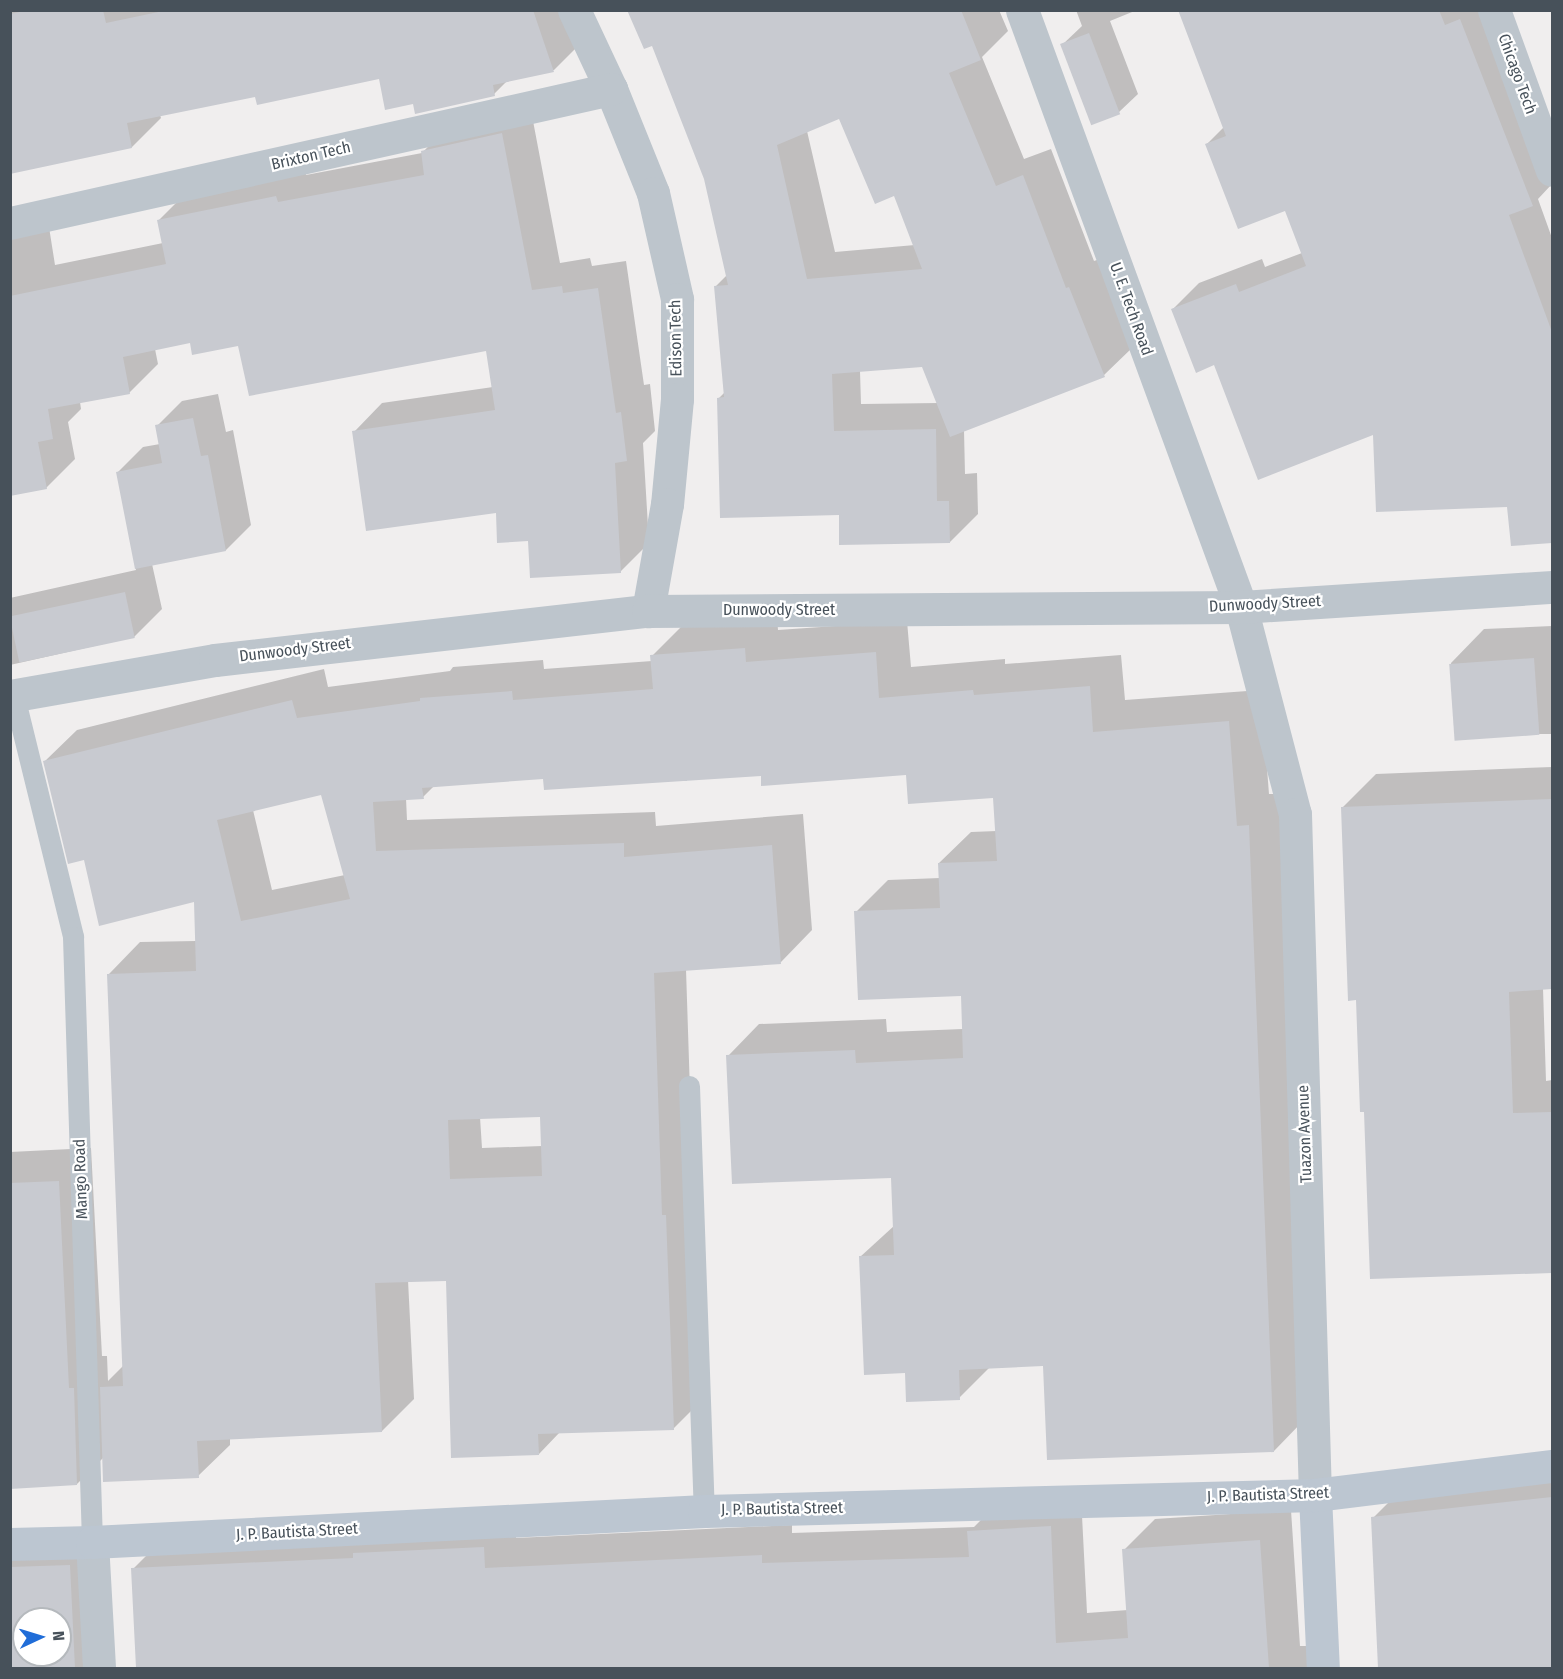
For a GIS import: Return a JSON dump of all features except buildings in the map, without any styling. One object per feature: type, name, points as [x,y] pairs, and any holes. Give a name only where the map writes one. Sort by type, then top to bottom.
[{"type":"street","name":"Edison Tech","points":[[574,10],[611,89],[653,193],[677,299],[677,399],[668,504],[648,611]]},
{"type":"street","name":"U. E. Tech Road","points":[[1022,10],[1241,607]]},
{"type":"street","name":"Chicago Tech","points":[[1494,10],[1552,170]]},
{"type":"street","name":"Brixton Tech","points":[[10,223],[611,89]]},
{"type":"street","name":"Dunwoody Street","points":[[12,696],[215,660],[648,611],[1241,607],[1552,587]]},
{"type":"street","name":"Tuazon Avenue","points":[[1241,607],[1297,827],[1315,1495],[1323,1668]]},
{"type":"street","name":"J. P. Bautista Street","points":[[10,1544],[92,1542],[704,1510],[1315,1495],[1552,1466]]},
{"type":"street","name":"Mango Road","points":[[92,1542],[99,1668]]},
{"type":"lane","name":"Mango Road","points":[[12,696],[73,938],[92,1542]]},
{"type":"lane","points":[[689,1086],[704,1510]]}]
